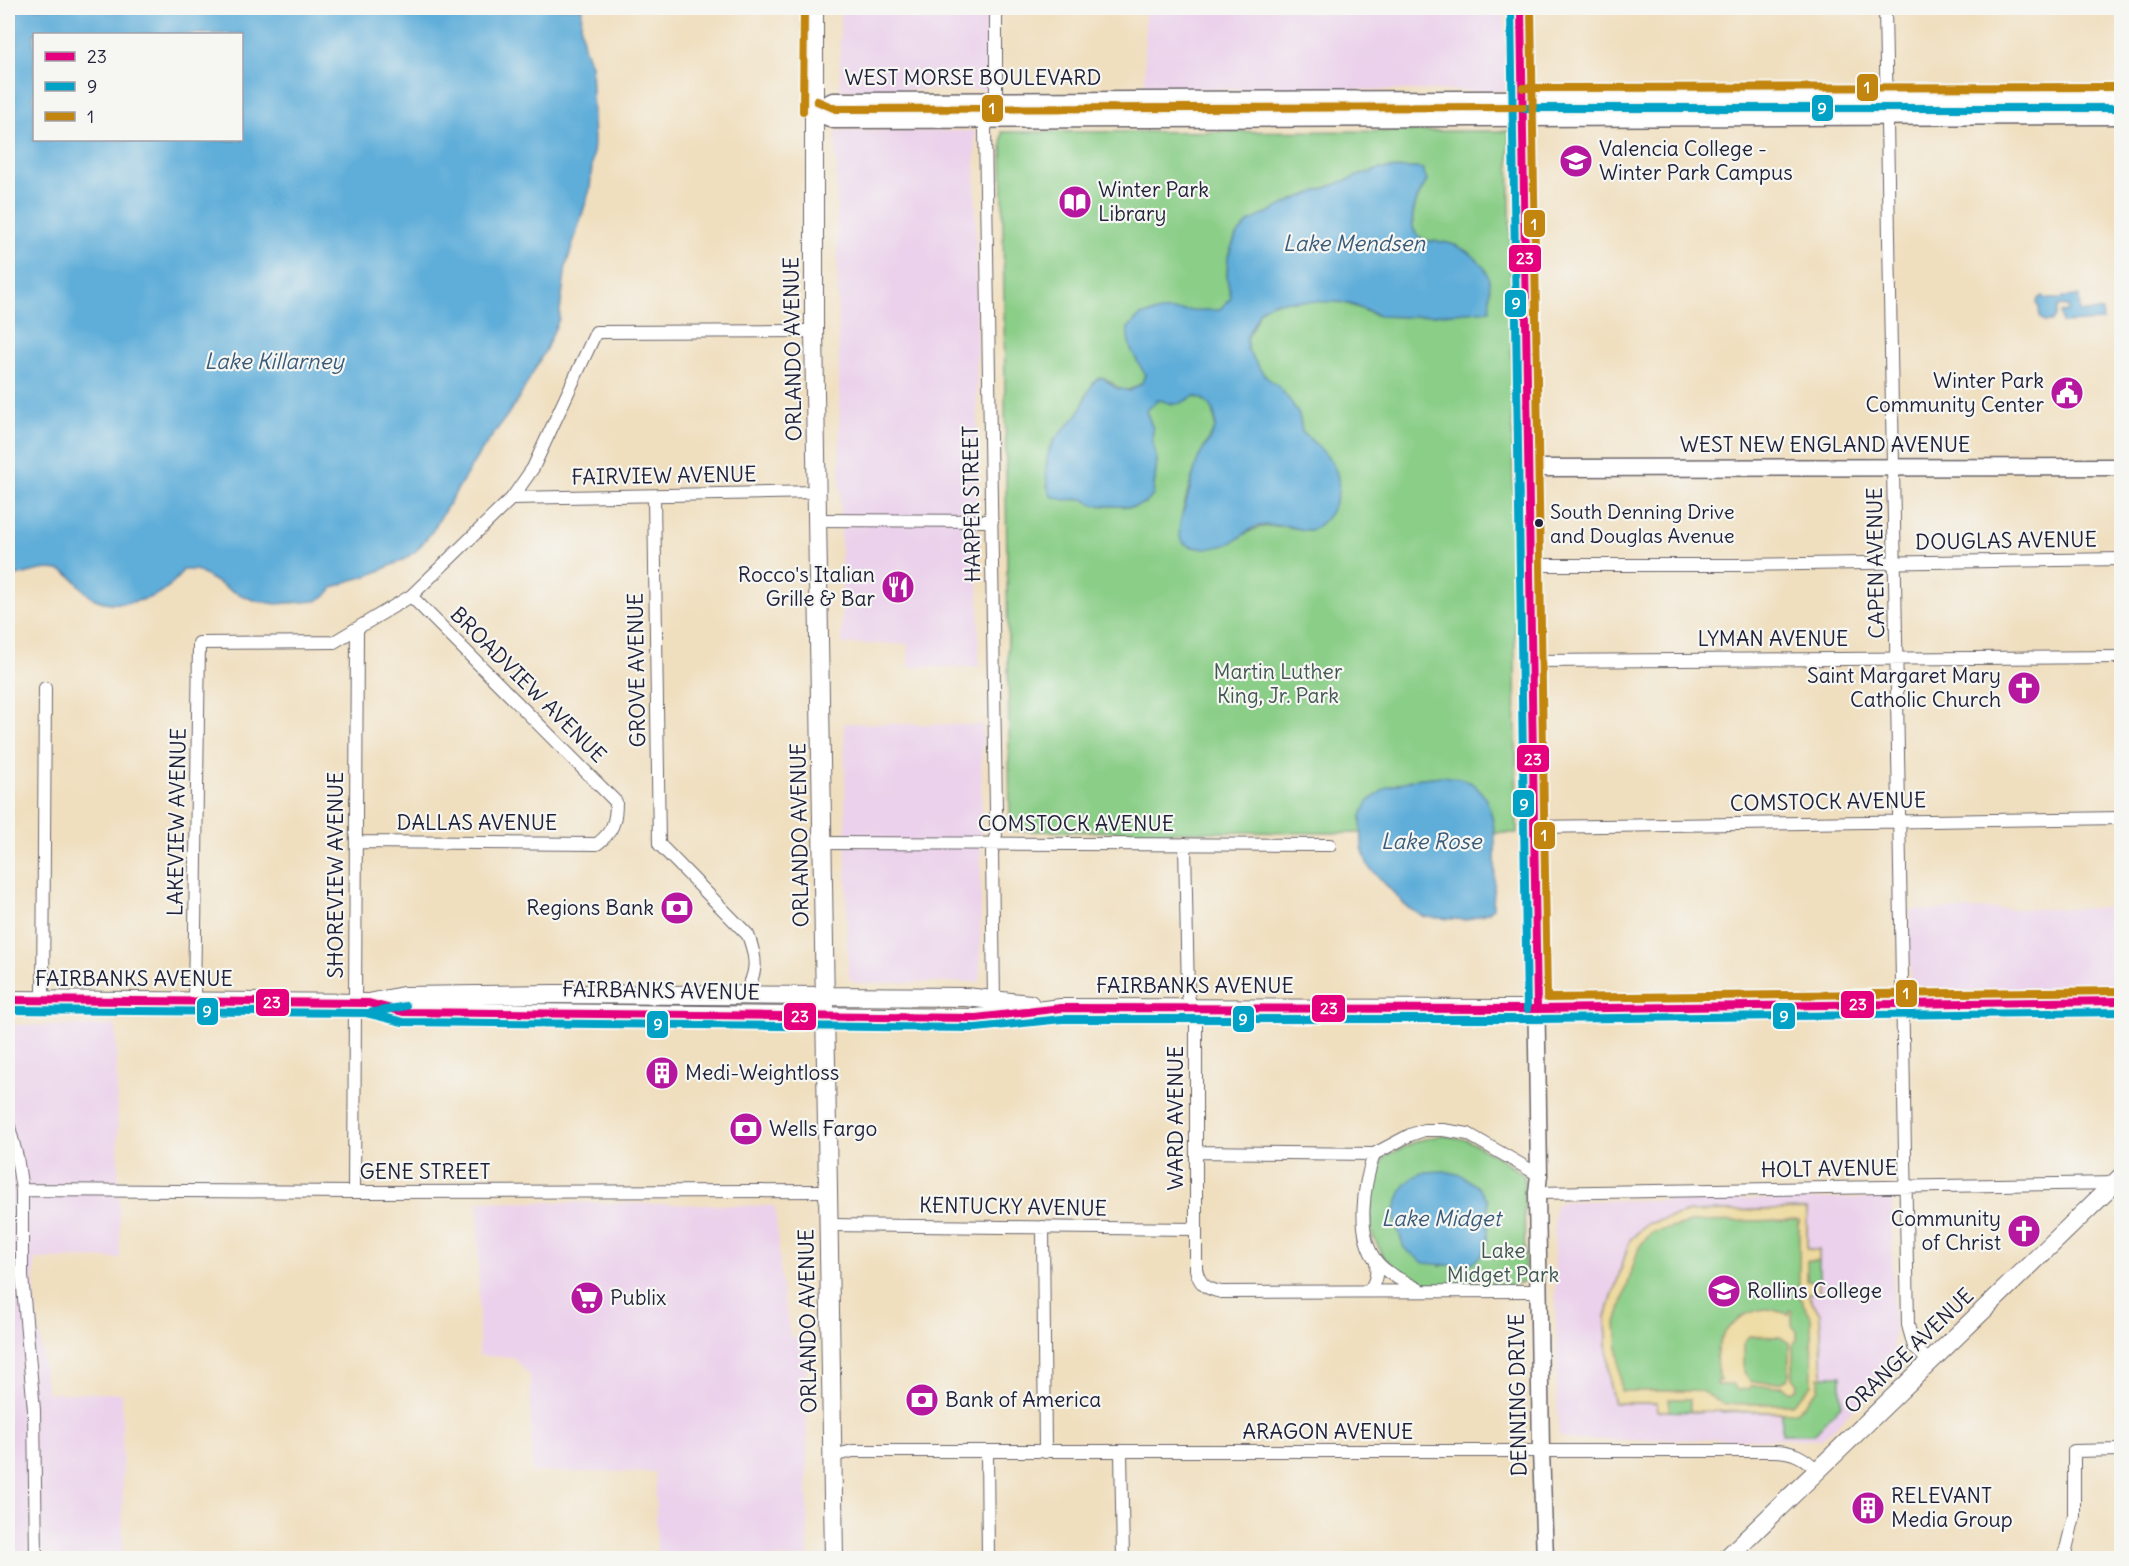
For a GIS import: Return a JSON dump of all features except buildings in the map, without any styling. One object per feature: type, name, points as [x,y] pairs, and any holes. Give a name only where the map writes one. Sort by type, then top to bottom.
[{"type":"main road","name":"ORLANDO AVENUE","points":[[814,8],[814,332],[834,1558]]},
{"type":"main road","name":"FAIRBANKS AVENUE","points":[[8,1000],[362,1003],[403,996],[481,994],[744,995],[966,997],[1061,1008]]},
{"type":"main road","name":"FAIRBANKS AVENUE","points":[[362,1003],[403,1012],[976,1018],[1061,1008],[1537,1009],[2121,1001]]},
{"type":"main road","name":"ORANGE AVENUE","points":[[1727,1558],[2119,1181]]},
{"type":"street","name":"HARPER STREET","points":[[994,1000],[992,861],[996,822],[985,129],[996,92],[996,8]]},
{"type":"street","name":"DENNING DRIVE","points":[[1521,8],[1537,1009],[1539,1175],[1537,1193],[1545,1558]]},
{"type":"street","name":"CAPEN AVENUE","points":[[1886,8],[1909,1334],[1914,1347],[1930,1362]]},
{"type":"street","name":"WEST MORSE BOULEVARD","points":[[813,111],[834,101],[2121,97]]},
{"type":"street","points":[[1296,99],[1296,118]]},
{"type":"street","name":"WEST MORSE BOULEVARD","points":[[813,111],[834,120],[2121,116]]},
{"type":"street","points":[[357,630],[411,596],[512,498],[533,468],[596,332],[814,332]]},
{"type":"street","name":"WEST NEW ENGLAND AVENUE","points":[[1529,468],[2121,467]]},
{"type":"street","name":"FAIRVIEW AVENUE","points":[[512,498],[817,492]]},
{"type":"street","name":"GROVE AVENUE","points":[[654,496],[659,844],[748,935],[754,951],[755,970],[752,982],[744,995]]},
{"type":"street","points":[[818,520],[992,521]]},
{"type":"street","name":"DOUGLAS AVENUE","points":[[1530,565],[1737,565],[2121,559]]},
{"type":"street","name":"BROADVIEW AVENUE","points":[[411,596],[616,802],[614,827],[608,836],[597,844]]},
{"type":"street","name":"LAKEVIEW AVENUE","points":[[194,1002],[199,643],[334,642],[357,630]]},
{"type":"street","name":"SHOREVIEW AVENUE","points":[[354,1192],[362,1003],[356,842],[357,630]]},
{"type":"street","name":"LYMAN AVENUE","points":[[1532,661],[2121,657]]},
{"type":"street","points":[[43,1001],[45,688]]},
{"type":"street","name":"COMSTOCK AVENUE","points":[[1534,827],[2121,818]]},
{"type":"street","name":"DALLAS AVENUE","points":[[356,842],[597,844]]},
{"type":"street","name":"COMSTOCK AVENUE","points":[[822,843],[1330,845]]},
{"type":"street","name":"WARD AVENUE","points":[[1185,844],[1188,996],[1196,1021],[1196,1269],[1202,1284],[1209,1290],[1221,1292],[1369,1291]]},
{"type":"street","points":[[8,1123],[17,1157],[22,1190],[22,1276],[34,1410],[36,1558]]},
{"type":"street","points":[[1196,1152],[1374,1154],[1424,1130],[1443,1130],[1468,1134],[1539,1175]]},
{"type":"street","points":[[1369,1291],[1376,1282],[1377,1274],[1376,1261],[1366,1238],[1363,1211],[1366,1177],[1374,1154]]},
{"type":"street","name":"HOLT AVENUE","points":[[1537,1193],[2119,1181]]},
{"type":"street","name":"GENE STREET","points":[[22,1190],[828,1191]]},
{"type":"street","name":"KENTUCKY AVENUE","points":[[829,1225],[1196,1229]]},
{"type":"street","points":[[1043,1227],[1045,1452]]},
{"type":"street","points":[[1376,1261],[1388,1272],[1421,1290]]},
{"type":"street","points":[[1369,1291],[1539,1291]]},
{"type":"street","points":[[2064,1558],[2074,1516],[2073,1451],[2121,1450]]},
{"type":"street","name":"ARAGON AVENUE","points":[[832,1456],[853,1451],[1784,1451],[1802,1456],[1818,1471]]},
{"type":"street","points":[[987,1452],[988,1558]]},
{"type":"street","points":[[1121,1452],[1123,1558]]},
{"type":"shaded area","points":[[840,8],[987,8],[989,90],[840,90]]},
{"type":"shaded area","points":[[1145,8],[1504,8],[1506,76],[1504,91],[1145,88]]},
{"type":"shaded area","points":[[836,131],[975,131],[979,667],[909,667],[908,644],[842,644]]},
{"type":"shaded area","points":[[844,723],[982,725],[980,982],[855,983],[850,979],[848,971]]},
{"type":"shaded area","points":[[2121,908],[2121,990],[1915,992],[1910,985],[1910,910]]},
{"type":"shaded area","points":[[8,1025],[116,1026],[120,1258],[35,1259],[34,1282],[47,1393],[122,1393],[123,1558],[8,1558]]},
{"type":"shaded area","name":"Rollins College","points":[[1892,1198],[1894,1370],[1822,1439],[1576,1440],[1561,1437],[1558,1432],[1554,1211],[1556,1204],[1565,1201]]},
{"type":"shaded area","points":[[478,1201],[775,1206],[782,1290],[791,1337],[806,1338],[808,1558],[657,1558],[655,1472],[532,1472],[530,1376],[513,1357],[479,1356]]},
{"type":"green space","name":"Martin Luther King, Jr. Park","points":[[1509,131],[1517,833],[1495,833],[1491,813],[1442,776],[1415,779],[1387,787],[1361,816],[1362,833],[1010,831],[1002,132]],"holes":[[[1415,168],[1427,181],[1415,205],[1413,215],[1415,231],[1420,237],[1429,241],[1451,244],[1460,248],[1474,257],[1486,270],[1457,312],[1383,316],[1334,302],[1293,300],[1270,304],[1263,308],[1248,336],[1247,345],[1251,358],[1293,405],[1300,418],[1302,432],[1311,440],[1310,530],[1280,526],[1262,527],[1236,540],[1180,536],[1183,511],[1196,465],[1215,430],[1215,418],[1210,405],[1195,396],[1180,403],[1158,400],[1146,411],[1153,429],[1152,439],[1157,461],[1153,495],[1147,502],[1134,507],[1094,505],[1084,499],[1076,500],[1047,487],[1049,449],[1054,440],[1075,419],[1086,395],[1097,379],[1104,378],[1121,390],[1129,390],[1142,383],[1145,374],[1128,328],[1140,316],[1161,311],[1219,310],[1231,298],[1227,278],[1228,257],[1236,236],[1249,222],[1296,199],[1380,169]]]},
{"type":"green space","name":"Lake Midget Park","points":[[1442,1135],[1467,1140],[1500,1158],[1524,1175],[1525,1282],[1507,1286],[1432,1285],[1407,1277],[1384,1258],[1371,1232],[1371,1178],[1386,1156],[1417,1141]],"holes":[[[1488,1200],[1488,1242],[1481,1256],[1440,1266]]]},
{"type":"green space","points":[[1807,1209],[1807,1249],[1819,1250],[1819,1293],[1807,1293],[1820,1314],[1823,1376],[1841,1376],[1841,1405],[1814,1434],[1782,1434],[1782,1412],[1720,1412],[1702,1401],[1701,1412],[1658,1411],[1657,1403],[1614,1403],[1609,1382],[1606,1317],[1630,1240],[1647,1224],[1690,1212]]},
{"type":"sand","points":[[1807,1209],[1807,1249],[1819,1250],[1819,1261],[1807,1261],[1807,1281],[1819,1281],[1819,1293],[1807,1293],[1820,1314],[1823,1377],[1819,1377],[1819,1389],[1796,1412],[1690,1411],[1690,1399],[1669,1399],[1669,1411],[1658,1411],[1657,1403],[1614,1403],[1609,1382],[1606,1317],[1630,1240],[1647,1224],[1690,1212]],"holes":[[[1799,1220],[1799,1296],[1811,1318],[1812,1385],[1792,1404],[1724,1404],[1701,1391],[1621,1391],[1616,1323],[1639,1247],[1651,1233],[1695,1222]]]},
{"type":"sand","points":[[1769,1309],[1789,1314],[1789,1310],[1792,1310],[1792,1326],[1797,1331],[1797,1340],[1793,1344],[1793,1377],[1797,1382],[1796,1389],[1790,1392],[1783,1386],[1750,1386],[1748,1389],[1737,1390],[1733,1385],[1717,1385],[1717,1381],[1721,1381],[1717,1368],[1719,1343],[1733,1323],[1756,1311]],"holes":[[[1749,1336],[1780,1337],[1789,1343],[1789,1377],[1783,1382],[1751,1382],[1744,1372],[1744,1342]]]},
{"type":"water","name":"Lake Killarney","points":[[8,8],[582,8],[581,28],[584,46],[591,65],[594,143],[590,189],[566,266],[559,319],[546,349],[516,403],[477,457],[431,533],[416,551],[403,560],[370,575],[333,588],[326,596],[316,601],[276,604],[253,600],[230,590],[196,570],[183,570],[176,580],[153,596],[118,603],[93,598],[71,576],[55,569],[8,577]]},
{"type":"water","name":"Lake Mendsen","points":[[1380,169],[1423,169],[1427,181],[1415,205],[1412,223],[1414,231],[1419,237],[1428,241],[1449,243],[1462,248],[1484,267],[1489,277],[1490,310],[1406,317],[1380,316],[1339,302],[1275,302],[1260,311],[1247,336],[1247,349],[1264,375],[1280,388],[1291,402],[1299,415],[1302,432],[1328,458],[1338,477],[1339,488],[1336,500],[1330,513],[1321,524],[1306,530],[1284,526],[1259,526],[1231,543],[1212,548],[1192,547],[1182,541],[1180,523],[1195,469],[1215,427],[1214,411],[1205,401],[1195,396],[1177,404],[1158,400],[1146,411],[1153,429],[1152,439],[1157,461],[1153,495],[1147,502],[1134,507],[1094,505],[1084,499],[1065,500],[1051,496],[1047,483],[1048,453],[1057,437],[1079,412],[1097,379],[1103,378],[1116,388],[1130,391],[1142,383],[1145,374],[1132,352],[1128,334],[1128,328],[1140,316],[1161,311],[1219,310],[1231,298],[1227,278],[1228,257],[1236,236],[1249,222],[1296,199],[1361,175]]},
{"type":"water","points":[[2042,296],[2046,299],[2063,299],[2063,297],[2079,296],[2080,312],[2102,311],[2103,321],[2062,323],[2061,313],[2068,312],[2068,307],[2060,306],[2056,317],[2051,322],[2044,322],[2040,317],[2037,303]]},
{"type":"water","name":"Lake Rose","points":[[1442,776],[1466,780],[1479,789],[1492,819],[1495,838],[1493,908],[1489,912],[1467,920],[1425,917],[1408,908],[1368,866],[1362,847],[1361,816],[1368,802],[1387,787],[1415,779]]},
{"type":"water","name":"Lake Midget","points":[[1444,1171],[1461,1175],[1478,1187],[1488,1200],[1488,1242],[1481,1256],[1473,1262],[1458,1266],[1424,1263],[1404,1248],[1395,1220],[1395,1209],[1405,1185],[1414,1177],[1425,1172]]},
{"type":"transit line","name":"1","points":[[803,111],[804,8]]},
{"type":"transit line","name":"9","points":[[1511,8],[1527,1009]]},
{"type":"transit line","name":"23","points":[[1521,8],[1537,1009]]},
{"type":"transit line","name":"1","points":[[1531,8],[1547,998],[2122,991]]},
{"type":"transit line","name":"1","points":[[1523,88],[2122,87]]},
{"type":"transit line","name":"1","points":[[817,101],[836,109],[1523,107]]},
{"type":"transit line","name":"9","points":[[1523,108],[2122,108]]},
{"type":"transit line","name":"23","points":[[8,1000],[369,1003],[403,1012],[976,1018],[1061,1008],[1537,1009],[2122,1001]]},
{"type":"transit line","name":"9","points":[[8,1010],[369,1013],[406,1006]]},
{"type":"transit line","name":"9","points":[[366,1013],[403,1022],[976,1028],[1062,1019],[1537,1019],[2122,1012]]},
{"type":"place","name":"Valencia College - Winter Park Campus","points":[[1576,161]]},
{"type":"place","name":"Winter Park Library","points":[[1075,202]]},
{"type":"place","name":"Winter Park Community Center","points":[[2067,393]]},
{"type":"place","name":"South Denning Drive and Douglas Avenue","points":[[1539,523]]},
{"type":"place","name":"Rocco's Italian Grille & Bar","points":[[898,587]]},
{"type":"place","name":"Saint Margaret Mary Catholic Church","points":[[2024,688]]},
{"type":"place","name":"Regions Bank","points":[[677,908]]},
{"type":"place","name":"Medi-Weightloss","points":[[662,1073]]},
{"type":"place","name":"Wells Fargo","points":[[746,1129]]},
{"type":"place","name":"Community of Christ","points":[[2024,1231]]},
{"type":"place","name":"Rollins College","points":[[1724,1291]]},
{"type":"place","name":"Publix","points":[[587,1298]]},
{"type":"place","name":"Bank of America","points":[[922,1400]]},
{"type":"place","name":"RELEVANT Media Group","points":[[1868,1508]]}]
